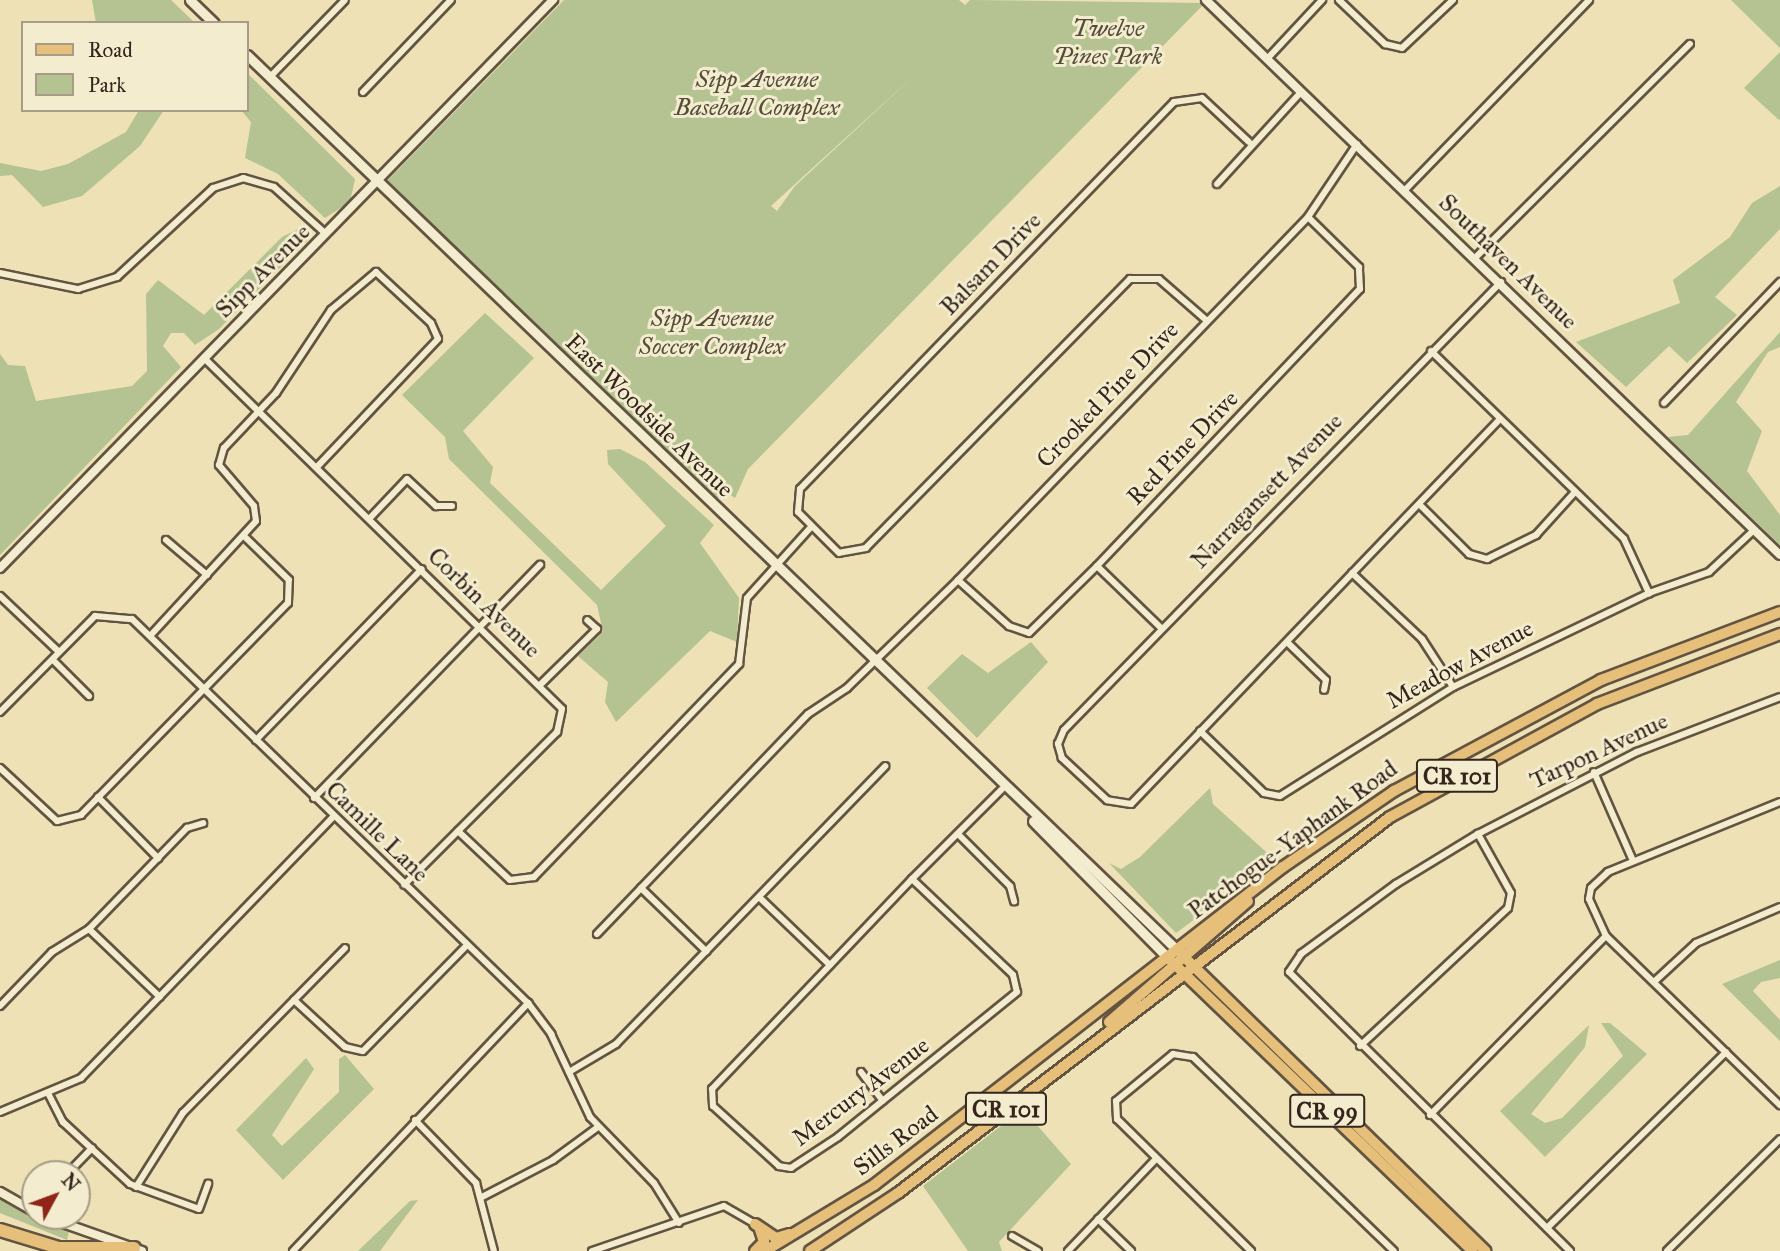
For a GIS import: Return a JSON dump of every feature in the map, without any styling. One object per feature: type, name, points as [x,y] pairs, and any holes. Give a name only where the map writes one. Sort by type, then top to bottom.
[{"type":"highway","points":[[0,1232],[59,1248],[138,1250]]},
{"type":"highway","points":[[0,1232],[27,1251]]},
{"type":"main road","points":[[190,0],[212,21]]},
{"type":"main road","name":"East Woodside Avenue","points":[[248,56],[1002,789],[1184,957],[1485,1251]]},
{"type":"main road","name":"Patchogue-Yaphank Road","points":[[1184,957],[1258,886],[1394,791],[1521,718],[1652,657],[1780,612]]},
{"type":"main road","name":"Patchogue-Yaphank Road","points":[[1184,957],[1335,855],[1478,764],[1628,690],[1780,634]]},
{"type":"main road","name":"East Woodside Avenue","points":[[1021,807],[1175,964],[1472,1251]]},
{"type":"main road","name":"Sills Road","points":[[765,1251],[818,1222],[1184,957]]},
{"type":"main road","name":"Sills Road","points":[[810,1251],[843,1231],[1086,1046],[1184,957]]},
{"type":"main road","points":[[755,1224],[776,1238],[818,1222]]},
{"type":"main road","points":[[755,1224],[764,1239],[755,1251]]},
{"type":"main road","points":[[817,1251],[843,1231]]},
{"type":"street","points":[[270,77],[345,0]]},
{"type":"street","points":[[363,92],[451,0]]},
{"type":"street","name":"Sipp Avenue","points":[[0,568],[553,0]]},
{"type":"street","name":"Southaven Avenue","points":[[1206,0],[1476,257],[1780,555]]},
{"type":"street","points":[[1267,59],[1322,0]]},
{"type":"street","points":[[1339,0],[1385,44],[1402,48],[1453,0]]},
{"type":"street","points":[[1405,190],[1590,0]]},
{"type":"street","points":[[1476,257],[1690,44]]},
{"type":"street","points":[[1217,184],[1249,142],[1301,92]]},
{"type":"street","name":"Balsam Drive","points":[[810,528],[795,504],[800,489],[1174,102],[1202,98],[1249,142]]},
{"type":"street","name":"Crooked Pine Drive","points":[[597,934],[808,714],[872,662],[958,580],[1308,217],[1357,144]]},
{"type":"street","points":[[0,274],[78,289],[117,277],[213,188],[243,178],[274,187],[326,234]]},
{"type":"street","name":"Red Pine Drive","points":[[958,580],[1009,626],[1029,633],[1097,566],[1360,289],[1359,267],[1308,217]]},
{"type":"street","points":[[458,831],[510,880],[534,877],[739,664],[747,598],[810,528],[839,553],[866,548],[1114,289],[1143,275],[1170,286],[1206,320]]},
{"type":"street","points":[[149,636],[245,537],[256,513],[223,473],[220,456],[260,411],[331,310],[365,277],[384,276],[435,328],[438,339],[318,466]]},
{"type":"street","name":"Narragansett Avenue","points":[[1200,731],[1131,804],[1107,800],[1058,752],[1064,730],[1501,282]]},
{"type":"street","points":[[1664,403],[1780,282]]},
{"type":"street","points":[[1431,351],[1631,547],[1649,593]]},
{"type":"street","name":"Corbin Avenue","points":[[204,358],[318,466],[562,709],[562,724],[404,885]]},
{"type":"street","points":[[1200,731],[1500,419]]},
{"type":"street","points":[[369,519],[407,479],[436,506],[452,506]]},
{"type":"street","points":[[1419,504],[1469,554],[1487,559],[1536,534],[1575,492]]},
{"type":"street","name":"Meadow Avenue","points":[[1200,731],[1264,793],[1280,796],[1453,687],[1649,593],[1709,572],[1754,530]]},
{"type":"street","points":[[0,768],[57,821],[74,821],[290,595],[285,574],[245,537]]},
{"type":"street","points":[[166,540],[207,575]]},
{"type":"street","points":[[314,798],[540,565]]},
{"type":"street","points":[[1097,566],[1161,628]]},
{"type":"street","points":[[256,740],[422,569]]},
{"type":"street","points":[[1352,573],[1422,639],[1453,687]]},
{"type":"street","points":[[0,596],[59,652]]},
{"type":"street","name":"Camille Lane","points":[[0,712],[53,660],[86,622],[106,612],[132,619],[202,690],[528,1003],[598,1127],[654,1183],[680,1223]]},
{"type":"street","points":[[540,685],[597,629],[587,620]]},
{"type":"street","points":[[1287,642],[1325,680],[1324,690]]},
{"type":"street","points":[[53,660],[89,696]]},
{"type":"street","name":"Tarpon Avenue","points":[[1360,1046],[1298,986],[1289,972],[1301,954],[1478,834],[1594,772],[1780,697]]},
{"type":"street","points":[[569,1072],[616,1044],[886,766]]},
{"type":"street","points":[[1594,772],[1633,861]]},
{"type":"street","name":"Mercury Avenue","points":[[912,879],[1013,975],[1017,992],[883,1101],[791,1168],[766,1159],[710,1101],[715,1084],[912,879],[1002,789]]},
{"type":"street","points":[[98,797],[158,858]]},
{"type":"street","points":[[1780,802],[1633,861],[1591,888],[1589,899],[1606,936],[1780,1105]]},
{"type":"street","points":[[0,1112],[81,1078],[333,817]]},
{"type":"street","points":[[0,1006],[52,952],[89,929],[187,828],[202,823]]},
{"type":"street","points":[[958,834],[1010,886],[1014,901]]},
{"type":"street","points":[[1478,834],[1511,893],[1508,908],[1360,1046],[1570,1251]]},
{"type":"street","points":[[641,888],[706,951]]},
{"type":"street","points":[[759,897],[830,965]]},
{"type":"street","points":[[1655,981],[1688,947],[1780,907]]},
{"type":"street","points":[[89,929],[160,997]]},
{"type":"street","points":[[1430,1115],[1606,936]]},
{"type":"street","points":[[294,1000],[345,1047],[363,1051],[467,945]]},
{"type":"street","points":[[136,1187],[183,1113],[345,948]]},
{"type":"street","points":[[293,1251],[528,1003]]},
{"type":"street","points":[[1547,1228],[1726,1052]]},
{"type":"street","points":[[1251,1251],[1156,1159],[1114,1111],[1122,1095],[1173,1054],[1194,1056],[1394,1251]]},
{"type":"street","points":[[861,1072],[883,1101]]},
{"type":"street","points":[[48,1093],[62,1122],[136,1187],[199,1209],[208,1184]]},
{"type":"street","points":[[415,1120],[482,1197],[494,1251]]},
{"type":"street","points":[[482,1197],[553,1160],[598,1127]]},
{"type":"street","points":[[1667,1251],[1780,1139]]},
{"type":"street","points":[[80,1160],[92,1148]]},
{"type":"street","points":[[1068,1251],[1156,1159]]},
{"type":"street","points":[[0,1192],[21,1203]]},
{"type":"street","points":[[593,1251],[724,1206],[755,1224]]},
{"type":"street","points":[[1098,1219],[1131,1251]]},
{"type":"street","points":[[82,1230],[138,1250]]},
{"type":"street","points":[[1012,1236],[1038,1251]]},
{"type":"green space","points":[[92,0],[171,0],[193,21],[96,21]]},
{"type":"green space","points":[[564,0],[959,0],[965,5],[970,0],[1205,3],[748,469],[735,498],[725,491],[715,502],[384,184]],"holes":[[[919,71],[795,186],[777,211],[771,206]]]},
{"type":"green space","points":[[1731,0],[1780,0],[1780,48]]},
{"type":"green space","points":[[1780,52],[1780,119],[1779,120],[1744,88]]},
{"type":"green space","points":[[248,74],[355,179],[350,202],[325,218],[278,174],[245,158],[251,122],[243,112],[248,112]]},
{"type":"green space","points":[[138,112],[163,112],[140,146],[82,196],[43,207],[12,175],[0,176],[0,163],[41,171],[68,164],[126,132]]},
{"type":"green space","points":[[1780,186],[1780,229],[1715,297],[1737,315],[1687,363],[1669,346],[1626,387],[1576,342],[1680,303],[1673,280],[1730,237],[1752,203]]},
{"type":"green space","points":[[302,227],[311,237],[219,329],[195,345],[184,333],[171,333],[163,346],[181,367],[0,555],[0,354],[8,365],[25,366],[36,401],[132,386],[147,371],[146,294],[158,280],[204,315],[282,237]]},
{"type":"green space","points":[[485,313],[534,358],[463,431],[493,467],[490,483],[601,590],[666,526],[608,464],[607,450],[620,449],[645,462],[714,525],[700,543],[739,598],[737,642],[710,631],[616,722],[605,702],[608,682],[578,656],[603,632],[597,605],[449,459],[445,437],[402,395]]},
{"type":"green space","points":[[1780,332],[1780,347],[1768,352],[1736,402],[1762,431],[1747,471],[1780,515],[1780,545],[1668,437],[1688,435]]},
{"type":"green space","points":[[1031,642],[1048,662],[977,738],[927,688],[962,654],[988,673]]},
{"type":"green space","points":[[1210,788],[1213,804],[1275,860],[1176,933],[1109,863],[1121,869],[1140,857]]},
{"type":"green space","points":[[1780,960],[1780,978],[1761,982],[1753,991],[1780,1020],[1780,1041],[1722,984]]},
{"type":"green space","points":[[1601,1023],[1610,1023],[1647,1054],[1545,1157],[1500,1111],[1589,1025],[1585,1047],[1531,1114],[1545,1123],[1562,1118],[1623,1056]]},
{"type":"green space","points":[[345,1055],[374,1089],[283,1180],[236,1130],[306,1058],[314,1069],[272,1135],[282,1146],[339,1092],[339,1059]]},
{"type":"green space","points":[[1023,1109],[1071,1164],[999,1242],[1002,1251],[968,1251],[923,1186]]},
{"type":"green space","points":[[0,1195],[21,1206],[21,1221],[0,1213]]},
{"type":"green space","points":[[418,1200],[380,1251],[358,1251],[410,1201]]},
{"type":"green space","points":[[42,1230],[67,1230],[67,1240]]},
{"type":"park label","name":"Twelve Pines Park","points":[[1108,43]]},
{"type":"park label","name":"Sipp Avenue Baseball Complex","points":[[757,94]]},
{"type":"park label","name":"Sipp Avenue Soccer Complex","points":[[712,333]]}]
